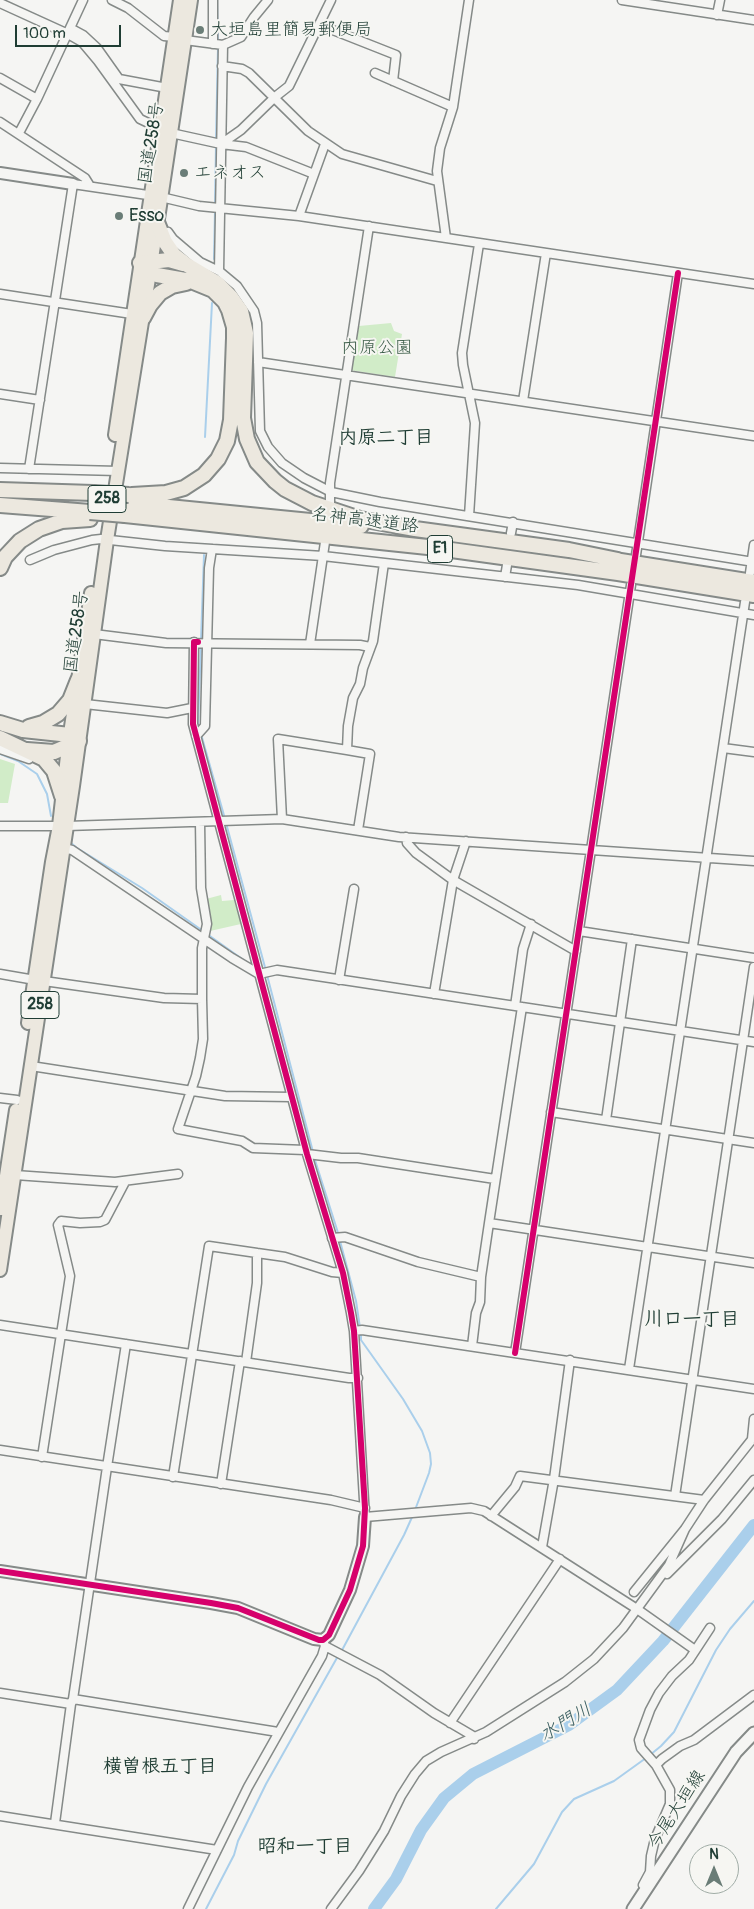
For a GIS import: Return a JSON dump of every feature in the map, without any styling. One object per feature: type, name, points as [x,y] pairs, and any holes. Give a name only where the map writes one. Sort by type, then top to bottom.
[{"type":"highway","name":"国道258号","points":[[147,265],[180,38],[180,0]]},
{"type":"highway","name":"国道258号","points":[[166,131],[167,88],[191,0]]},
{"type":"highway","name":"国道258号","points":[[0,1214],[17,1100],[64,848],[62,796],[72,741],[85,704],[104,540],[137,316],[157,222],[156,196]]},
{"type":"highway","points":[[157,222],[169,248],[187,265],[217,283],[231,297],[241,311],[246,333],[243,418],[246,439],[257,462],[275,481],[312,503],[360,519],[415,529],[569,550],[618,560]]},
{"type":"highway","points":[[147,265],[169,260],[187,265]]},
{"type":"highway","points":[[0,568],[5,557],[16,545],[39,529],[62,522],[91,506],[127,508],[184,488],[211,468],[227,442],[231,420],[234,327],[232,317],[225,302],[213,290],[199,283],[166,277],[147,265]]},
{"type":"highway","points":[[137,316],[166,289],[184,284],[199,283]]},
{"type":"highway","name":"名神高速道路","points":[[0,491],[91,506]]},
{"type":"highway","name":"名神高速道路","points":[[0,505],[127,508],[380,529],[752,578]]},
{"type":"highway","name":"名神高速道路","points":[[127,508],[188,525],[243,526],[532,560],[750,598]]},
{"type":"highway","name":"国道258号","points":[[0,1270],[31,1066],[39,980],[63,826],[78,680],[104,540]]},
{"type":"highway","points":[[6,725],[35,726],[50,720],[70,700],[78,680]]},
{"type":"highway","points":[[6,725],[72,741]]},
{"type":"highway","points":[[0,738],[28,755],[44,759],[58,779],[62,796]]},
{"type":"highway","points":[[28,755],[59,751],[72,741]]},
{"type":"main road","name":"今尾大垣線","points":[[632,1909],[736,1752],[754,1733]]},
{"type":"street","points":[[19,133],[83,0]]},
{"type":"street","points":[[112,0],[128,8],[164,36],[218,45],[241,37],[268,0]]},
{"type":"street","points":[[213,0],[222,66],[217,208],[219,271]]},
{"type":"street","points":[[218,144],[241,130],[289,86],[331,0]]},
{"type":"street","points":[[446,238],[437,181],[440,148],[454,107],[469,0]]},
{"type":"street","points":[[622,0],[754,20]]},
{"type":"street","points":[[717,14],[720,0]]},
{"type":"street","points":[[0,4],[83,35],[97,48],[119,79],[167,88]]},
{"type":"street","points":[[320,25],[396,55],[393,81]]},
{"type":"street","points":[[69,31],[82,42],[98,61],[140,119],[166,131],[218,144],[246,147],[314,174]]},
{"type":"street","points":[[222,66],[242,69],[249,73],[308,131],[342,154],[437,181]]},
{"type":"street","points":[[375,73],[454,107]]},
{"type":"street","points":[[0,78],[37,99]]},
{"type":"street","points":[[0,122],[85,178],[90,186]]},
{"type":"street","points":[[299,216],[325,144]]},
{"type":"street","points":[[0,173],[156,196],[217,208],[299,216],[754,284]]},
{"type":"street","points":[[29,469],[73,184]]},
{"type":"street","points":[[330,503],[332,492],[330,483],[369,226]]},
{"type":"street","points":[[168,232],[173,240],[200,262],[219,271],[237,286],[254,310],[258,323],[260,431],[268,447],[282,463],[304,478],[332,492],[380,502],[753,562]]},
{"type":"street","points":[[468,516],[475,423],[462,353],[479,244]]},
{"type":"street","points":[[523,401],[546,253]]},
{"type":"street","points":[[636,555],[678,273]]},
{"type":"street","points":[[0,294],[137,316]]},
{"type":"street","points":[[258,362],[754,436]]},
{"type":"street","points":[[0,394],[40,400]]},
{"type":"street","points":[[0,468],[114,471]]},
{"type":"street","points":[[511,533],[512,522]]},
{"type":"street","points":[[30,560],[54,550],[92,540],[323,556],[578,585],[754,615]]},
{"type":"street","points":[[310,644],[325,542]]},
{"type":"street","points":[[752,578],[754,545]]},
{"type":"street","points":[[188,1909],[248,1787],[322,1656],[329,1635],[353,1583],[364,1546],[365,1512],[358,1378],[358,1331],[336,1237],[291,1097],[264,973],[199,733],[192,724],[192,708],[212,549]]},
{"type":"street","points":[[347,750],[348,726],[353,698],[360,684],[373,641],[384,563]]},
{"type":"street","points":[[505,577],[507,566]]},
{"type":"street","points":[[515,1353],[631,585]]},
{"type":"street","points":[[629,1369],[743,613],[750,598]]},
{"type":"street","points":[[94,634],[166,643],[310,644],[370,647]]},
{"type":"street","points":[[199,733],[205,726],[201,642]]},
{"type":"street","points":[[85,704],[167,713],[192,708]]},
{"type":"street","points":[[282,818],[278,739],[370,754],[358,830]]},
{"type":"street","points":[[723,748],[754,752]]},
{"type":"street","points":[[0,749],[28,755]]},
{"type":"street","points":[[0,826],[63,826],[282,818],[406,837],[754,861]]},
{"type":"street","points":[[200,822],[201,888],[205,935],[202,948],[203,1039],[196,1076],[178,1129],[242,1141],[253,1148],[341,1158],[358,1158],[495,1179]]},
{"type":"street","points":[[406,837],[407,843],[416,853],[453,880],[576,951]]},
{"type":"street","points":[[434,994],[453,880],[466,841]]},
{"type":"street","points":[[64,848],[72,850],[205,935],[232,958],[264,973],[277,970],[754,1042]]},
{"type":"street","points":[[339,980],[354,889]]},
{"type":"street","points":[[472,1346],[476,1313],[480,1302],[481,1277],[518,1006],[522,949],[531,924]]},
{"type":"street","points":[[579,931],[693,947],[754,958]]},
{"type":"street","points":[[606,1120],[632,939]]},
{"type":"street","points":[[675,1496],[754,967]]},
{"type":"street","points":[[0,974],[164,998],[202,998]]},
{"type":"street","points":[[31,1066],[225,1096],[291,1097]]},
{"type":"street","points":[[0,1098],[17,1100]]},
{"type":"street","points":[[552,1112],[754,1143]]},
{"type":"street","points":[[15,1175],[125,1182],[139,1178],[178,1174]]},
{"type":"street","points":[[42,1457],[70,1276],[58,1225],[61,1221],[80,1223],[105,1220],[125,1182]]},
{"type":"street","points":[[489,1223],[754,1263]]},
{"type":"street","points":[[336,1237],[418,1262],[481,1277]]},
{"type":"street","points":[[173,1477],[209,1246],[285,1257],[332,1272],[343,1273]]},
{"type":"street","points":[[221,1484],[257,1283],[257,1253]]},
{"type":"street","points":[[0,1325],[358,1378]]},
{"type":"street","points":[[358,1331],[754,1388]]},
{"type":"street","points":[[55,1823],[126,1344]]},
{"type":"street","points":[[542,1546],[554,1480],[570,1360]]},
{"type":"street","points":[[634,1592],[685,1529],[704,1500],[753,1438],[754,1419]]},
{"type":"street","points":[[0,1450],[331,1500],[365,1512],[406,1514],[471,1508],[484,1511],[542,1546],[688,1643],[695,1650]]},
{"type":"street","points":[[491,1516],[515,1487],[520,1476],[704,1500]]},
{"type":"street","points":[[656,1582],[660,1581],[722,1519],[754,1480]]},
{"type":"street","points":[[331,1909],[384,1831],[415,1774],[426,1761],[441,1752],[474,1739],[566,1682],[594,1659],[640,1611],[656,1582],[669,1565],[685,1529]]},
{"type":"street","points":[[450,1723],[560,1559]]},
{"type":"street","points":[[0,1571],[238,1608],[326,1644],[380,1675],[450,1723],[473,1736],[474,1739]]},
{"type":"street","points":[[632,1909],[650,1872],[655,1839],[670,1804],[670,1790],[655,1763],[641,1748],[639,1740],[650,1710],[659,1693],[672,1676],[689,1660],[710,1628]]},
{"type":"street","points":[[0,1694],[72,1702],[278,1732]]},
{"type":"street","points":[[655,1763],[680,1746],[694,1740],[754,1695]]},
{"type":"street","points":[[0,1816],[55,1823],[217,1850]]},
{"type":"green space","name":"内原公園","points":[[391,323],[394,331],[402,334],[395,377],[350,370],[359,326]]},
{"type":"green space","points":[[0,759],[15,764],[8,803],[0,803]]},
{"type":"green space","points":[[221,895],[222,901],[234,900],[241,924],[210,931],[206,899]]},
{"type":"waterway","points":[[217,0],[218,43]]},
{"type":"waterway","points":[[216,140],[218,47]]},
{"type":"waterway","points":[[215,205],[216,145]]},
{"type":"waterway","points":[[214,259],[215,210]]},
{"type":"waterway","points":[[205,437],[212,303]]},
{"type":"waterway","points":[[201,640],[204,555]]},
{"type":"waterway","points":[[199,727],[201,645]]},
{"type":"waterway","points":[[201,734],[225,819]]},
{"type":"waterway","points":[[0,754],[18,761],[37,774],[47,794],[51,816]]},
{"type":"waterway","points":[[226,823],[266,971]]},
{"type":"waterway","points":[[71,843],[142,888],[203,931]]},
{"type":"waterway","points":[[207,934],[252,966]]},
{"type":"waterway","points":[[267,975],[313,1152]]},
{"type":"waterway","points":[[314,1157],[339,1236]]},
{"type":"waterway","points":[[340,1241],[356,1301],[360,1328]]},
{"type":"waterway","points":[[361,1333],[361,1340],[403,1399],[422,1431],[430,1453],[431,1464],[429,1473],[415,1510]]},
{"type":"waterway","points":[[341,1652],[413,1515]]},
{"type":"waterway","name":"水門川","points":[[374,1909],[396,1879],[421,1830],[444,1798],[473,1774],[569,1725],[617,1690],[663,1641],[754,1525]]},
{"type":"waterway","points":[[650,1755],[674,1732],[716,1650],[730,1629],[754,1601]]},
{"type":"waterway","points":[[206,1909],[234,1855],[238,1841],[266,1784],[338,1656]]},
{"type":"waterway","points":[[496,1909],[534,1864],[562,1812],[574,1799],[614,1781],[646,1758]]},
{"type":"cycle path","points":[[515,1353],[678,273]]},
{"type":"cycle path","points":[[0,1571],[238,1608],[323,1640],[329,1635],[350,1590],[363,1546],[365,1508],[354,1331],[351,1313],[343,1273],[307,1154],[193,724],[194,642],[198,642]]},
{"type":"place","name":"大垣島里簡易郵便局","points":[[200,30]]},
{"type":"place","name":"エネオス","points":[[184,173]]},
{"type":"place","name":"Esso","points":[[119,216]]},
{"type":"district","name":"内原二丁目","points":[[386,438]]},
{"type":"district","name":"川口一丁目","points":[[692,1320]]},
{"type":"district","name":"横曽根五丁目","points":[[160,1767]]},
{"type":"district","name":"昭和一丁目","points":[[305,1847]]}]
